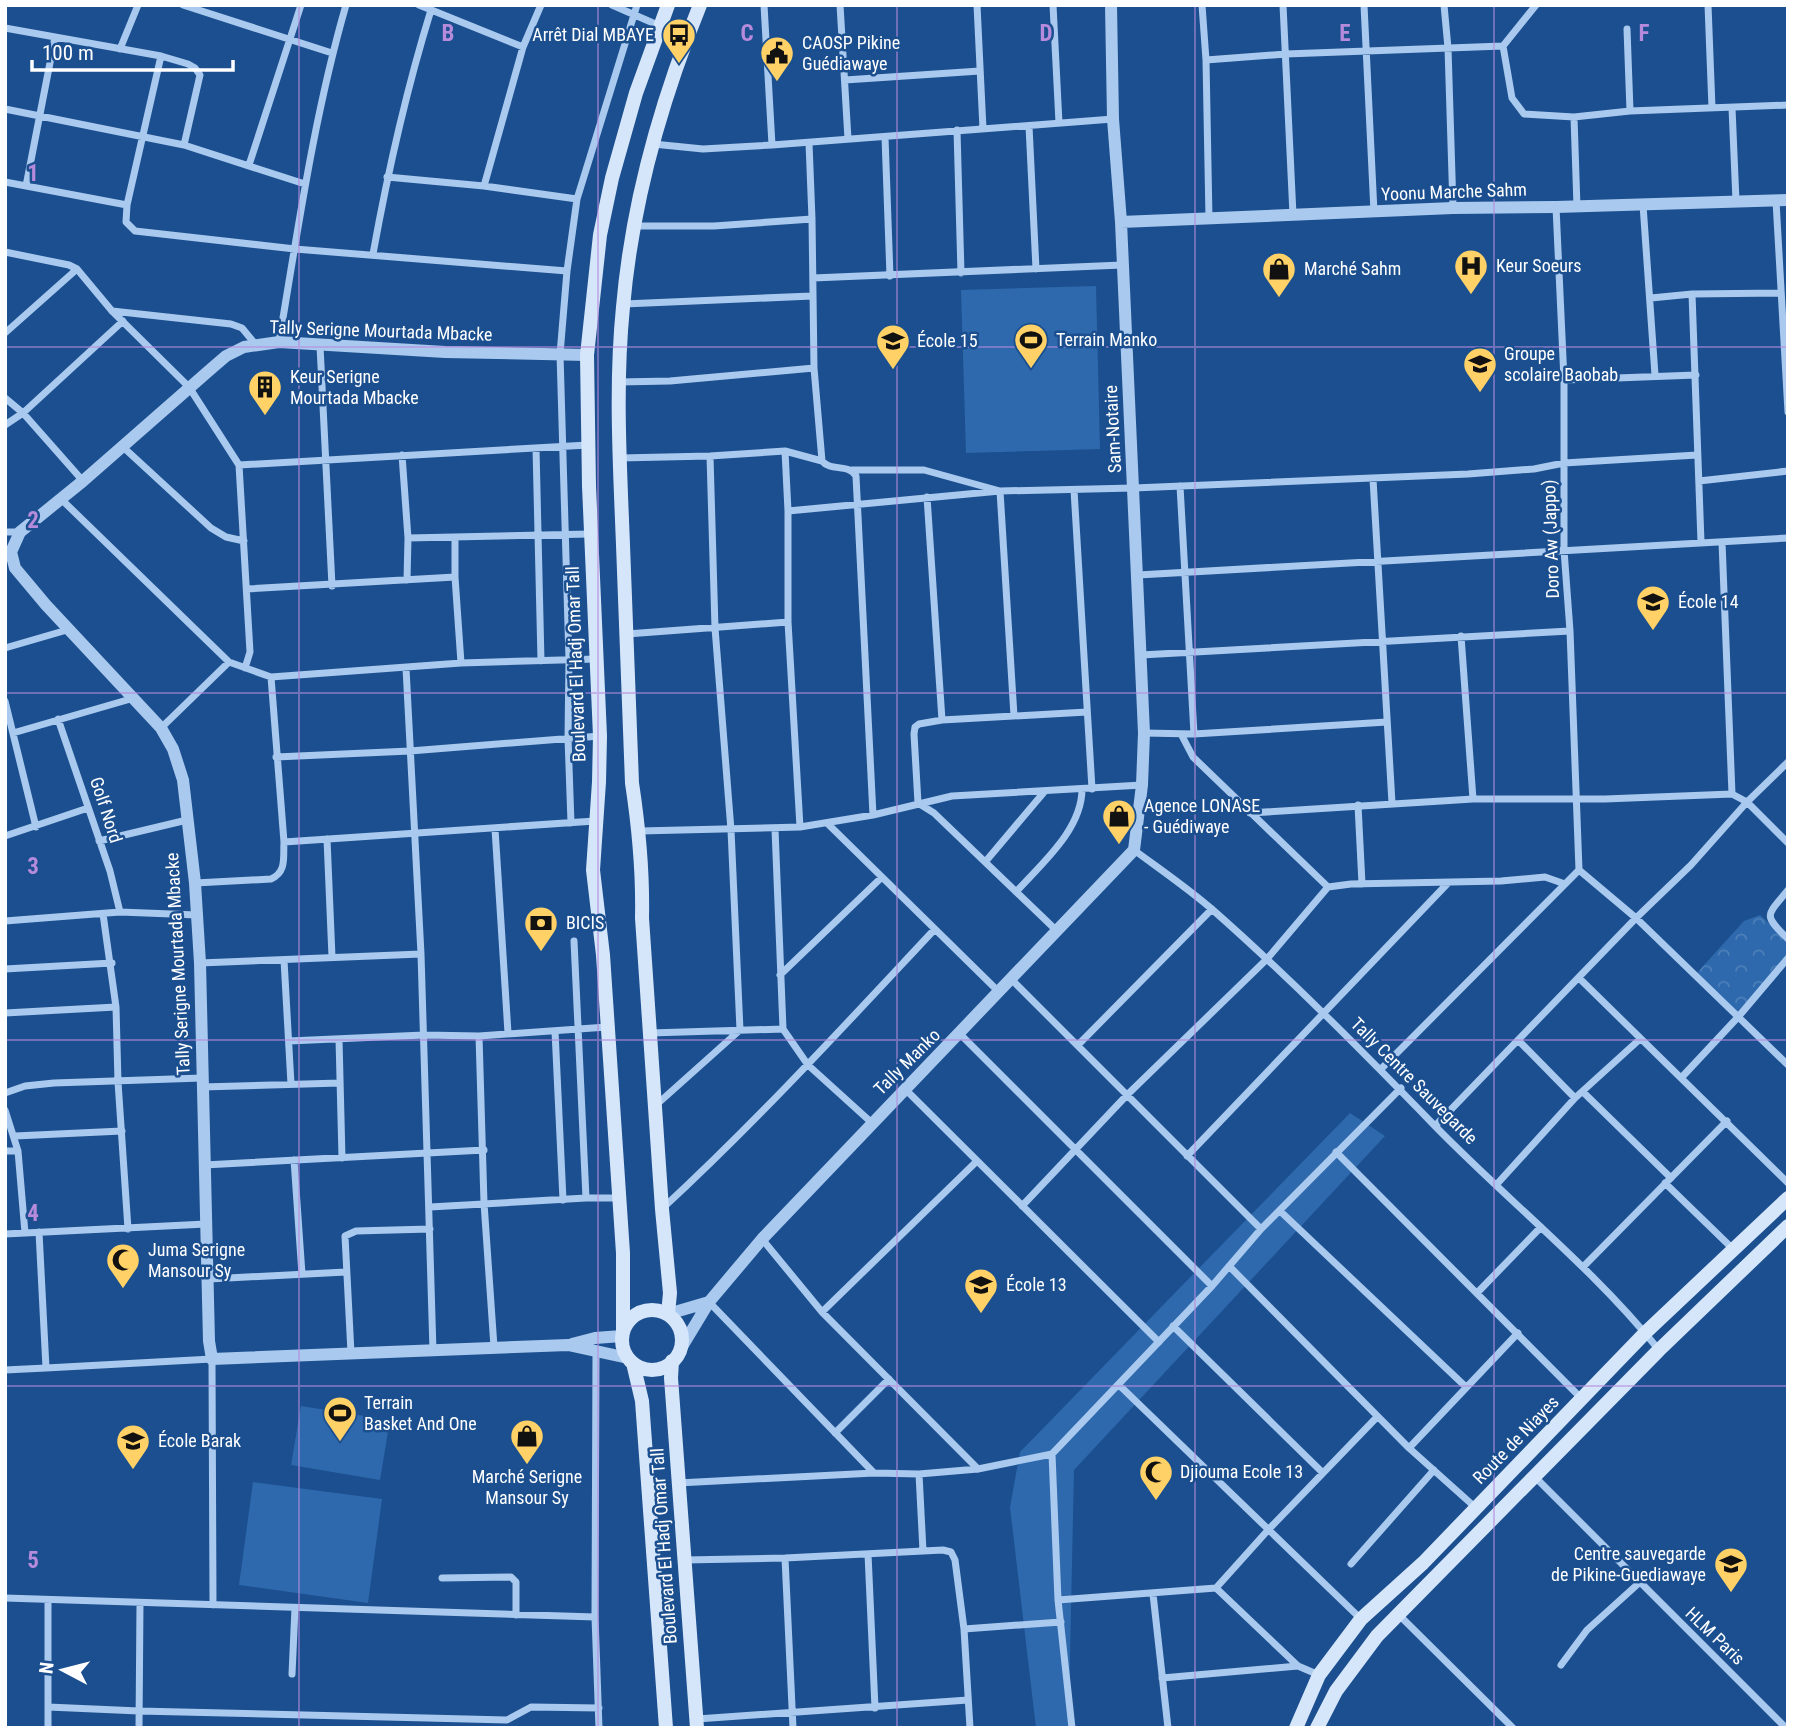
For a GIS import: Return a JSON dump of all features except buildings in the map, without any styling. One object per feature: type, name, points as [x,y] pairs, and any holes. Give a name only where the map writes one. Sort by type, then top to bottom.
[{"type":"main road","name":"Boulevard El Hadj Omar Tall","points":[[622,1334],[623,1253],[603,955],[593,870],[600,736],[590,534],[587,355],[598,247],[612,178],[636,93],[668,5]]},
{"type":"main road","points":[[668,1314],[670,1293],[654,1107],[642,918],[643,872],[632,783],[619,458],[619,382],[623,304],[645,171],[687,37],[700,5]]},
{"type":"main road","name":"Route de Niayes","points":[[1296,1728],[1319,1675],[1362,1619],[1423,1563],[1646,1333],[1788,1198]]},
{"type":"main road","points":[[1317,1728],[1336,1691],[1377,1636],[1659,1350],[1788,1226]]},
{"type":"main road","points":[[656,1310],[668,1314],[679,1327],[682,1343],[676,1356],[666,1367],[654,1370],[639,1367],[631,1361],[623,1348],[622,1334],[630,1319],[642,1311],[656,1310]]},
{"type":"main road","name":"Boulevard El Hadj Omar Tall","points":[[676,1356],[671,1378],[696,1723]]},
{"type":"main road","name":"Boulevard El Hadj Omar Tall","points":[[631,1361],[642,1401],[666,1728]]},
{"type":"street","points":[[120,49],[138,5]]},
{"type":"street","points":[[183,5],[332,53]]},
{"type":"street","points":[[249,165],[301,5]]},
{"type":"street","points":[[279,342],[305,184],[332,53],[346,5]]},
{"type":"street","points":[[419,5],[523,47]]},
{"type":"street","points":[[484,186],[523,47],[541,5]]},
{"type":"street","points":[[612,5],[660,26]]},
{"type":"street","points":[[571,823],[560,354],[567,271],[578,199],[636,5]]},
{"type":"street","points":[[764,5],[772,145]]},
{"type":"street","points":[[840,5],[848,139]]},
{"type":"street","points":[[977,5],[983,129]]},
{"type":"street","points":[[1053,5],[1059,123]]},
{"type":"street","name":"Sam-Notaire","points":[[1111,5],[1113,120],[1121,222],[1144,733],[1142,785],[1134,850]]},
{"type":"street","points":[[1202,5],[1206,60],[1209,219]]},
{"type":"street","points":[[1283,5],[1293,215]]},
{"type":"street","points":[[1364,5],[1364,51],[1374,212]]},
{"type":"street","points":[[1444,5],[1448,48],[1452,208]]},
{"type":"street","points":[[1536,5],[1503,46],[1512,98],[1520,111],[1530,116],[1574,117],[1630,111],[1788,105]]},
{"type":"street","points":[[1708,5],[1712,108]]},
{"type":"street","points":[[373,254],[387,177],[412,72],[431,10]]},
{"type":"street","points":[[5,28],[160,56],[195,68],[200,75],[184,145]]},
{"type":"street","points":[[1627,29],[1630,111]]},
{"type":"street","points":[[26,186],[55,37]]},
{"type":"street","points":[[1206,60],[1286,54],[1503,46]]},
{"type":"street","points":[[160,56],[127,205],[126,222],[135,231],[295,249],[567,271]]},
{"type":"street","points":[[845,80],[980,71]]},
{"type":"street","points":[[1732,108],[1736,201]]},
{"type":"street","points":[[5,109],[41,114],[184,145],[305,184]]},
{"type":"street","points":[[1574,117],[1577,206]]},
{"type":"street","points":[[653,144],[703,149],[1113,120]]},
{"type":"street","points":[[1029,127],[1036,269]]},
{"type":"street","points":[[957,130],[961,273]]},
{"type":"street","points":[[885,138],[890,276]]},
{"type":"street","points":[[809,143],[814,368],[822,461]]},
{"type":"street","points":[[387,177],[484,186],[578,199]]},
{"type":"street","points":[[5,182],[127,205]]},
{"type":"street","points":[[1782,200],[1781,293],[1788,412]]},
{"type":"street","name":"Yoonu Marche Sahm","points":[[1121,222],[1452,208],[1782,200]]},
{"type":"street","points":[[1643,205],[1655,375]]},
{"type":"street","name":"Doro Aw (Jappo)","points":[[1556,207],[1564,380],[1564,550],[1570,631],[1579,870]]},
{"type":"street","points":[[634,226],[714,226],[812,219]]},
{"type":"street","points":[[5,253],[69,265],[76,270],[112,311],[189,387],[239,465],[250,652],[245,668]]},
{"type":"street","points":[[813,278],[1122,265]]},
{"type":"street","points":[[5,333],[76,270]]},
{"type":"street","points":[[1651,298],[1692,294],[1781,293]]},
{"type":"street","points":[[1692,294],[1701,542]]},
{"type":"street","points":[[623,304],[812,296]]},
{"type":"street","points":[[112,311],[231,324],[242,328],[256,345]]},
{"type":"street","points":[[5,425],[23,414],[122,321]]},
{"type":"street","name":"Tally Serigne Mourtada Mbacke","points":[[212,1359],[209,1341],[200,963],[195,883],[179,764],[161,728],[67,630],[13,565],[11,552],[20,531],[83,481],[226,356],[244,347],[279,342],[320,346],[587,355]]},
{"type":"street","points":[[320,346],[332,586]]},
{"type":"street","points":[[619,382],[670,381],[814,368]]},
{"type":"street","points":[[1564,380],[1696,375]]},
{"type":"street","points":[[5,398],[23,414],[83,481]]},
{"type":"street","points":[[239,465],[588,445]]},
{"type":"street","points":[[123,447],[211,528],[226,537],[244,541]]},
{"type":"street","points":[[536,449],[541,661]]},
{"type":"street","points":[[785,451],[788,622],[800,827]]},
{"type":"street","points":[[619,458],[785,451],[822,461],[827,466],[852,470],[924,470],[1000,491]]},
{"type":"street","points":[[402,455],[408,538],[407,580]]},
{"type":"street","points":[[788,511],[1000,491],[1373,479],[1697,455]]},
{"type":"street","points":[[710,456],[715,628],[731,830],[740,1030]]},
{"type":"street","points":[[852,470],[856,476],[873,815]]},
{"type":"street","points":[[1699,481],[1788,471]]},
{"type":"street","points":[[1373,479],[1392,803]]},
{"type":"street","points":[[1180,486],[1194,734]]},
{"type":"street","points":[[1074,490],[1092,789]]},
{"type":"street","points":[[1000,491],[1014,716]]},
{"type":"street","points":[[927,497],[942,720]]},
{"type":"street","points":[[61,499],[229,662],[271,677],[461,663],[596,659]]},
{"type":"street","points":[[5,533],[20,531]]},
{"type":"street","points":[[408,538],[590,534]]},
{"type":"street","points":[[455,538],[461,663]]},
{"type":"street","points":[[1138,575],[1788,538]]},
{"type":"street","points":[[1722,542],[1732,794]]},
{"type":"street","points":[[247,589],[455,577]]},
{"type":"street","points":[[627,634],[788,622]]},
{"type":"street","points":[[5,648],[67,630]]},
{"type":"street","points":[[1140,655],[1570,631]]},
{"type":"street","points":[[1461,636],[1473,799]]},
{"type":"street","points":[[161,728],[229,662]]},
{"type":"street","points":[[406,668],[421,954],[433,1351]]},
{"type":"street","points":[[195,883],[271,879],[277,876],[283,867],[284,842],[271,677]]},
{"type":"street","points":[[13,733],[135,698]]},
{"type":"street","points":[[5,701],[36,827]]},
{"type":"street","points":[[918,803],[914,730],[919,724],[942,720],[1087,712]]},
{"type":"street","name":"Golf Nord","points":[[58,719],[110,871],[120,912]]},
{"type":"street","points":[[1144,733],[1194,734],[1387,722]]},
{"type":"street","points":[[1181,734],[1193,757],[1328,887]]},
{"type":"street","points":[[276,758],[600,736]]},
{"type":"street","points":[[1435,1126],[1788,762]]},
{"type":"street","points":[[640,831],[800,827],[873,815],[952,796],[1142,785]]},
{"type":"street","points":[[1016,892],[1060,843],[1077,812],[1082,789]]},
{"type":"street","points":[[986,861],[1045,791]]},
{"type":"street","points":[[1250,813],[1473,799],[1732,794],[1747,802],[1788,843]]},
{"type":"street","points":[[918,803],[934,813],[1057,931]]},
{"type":"street","points":[[1358,805],[1362,884]]},
{"type":"street","points":[[5,836],[88,808]]},
{"type":"street","points":[[99,841],[187,820]]},
{"type":"street","points":[[284,842],[595,821]]},
{"type":"street","points":[[828,824],[998,991]]},
{"type":"street","points":[[495,829],[508,1033]]},
{"type":"street","points":[[775,829],[783,1029],[808,1065],[872,1123]]},
{"type":"street","points":[[327,839],[332,957]]},
{"type":"street","name":"Tally Centre Sauvegarde","points":[[1134,850],[1212,909],[1267,959],[1401,1088],[1435,1126],[1583,1267],[1659,1350]]},
{"type":"street","name":"Tally Manko","points":[[676,1356],[709,1302],[762,1239],[1134,850]]},
{"type":"street","points":[[1381,1069],[1579,870],[1636,918],[1788,1065]]},
{"type":"street","points":[[1022,1206],[1126,1095],[1267,959],[1328,887],[1545,877],[1565,884]]},
{"type":"street","points":[[780,975],[881,878]]},
{"type":"street","points":[[1187,1156],[1448,883]]},
{"type":"street","points":[[1788,890],[1769,917],[1772,924],[1788,939]]},
{"type":"street","points":[[1078,1045],[1212,909]]},
{"type":"street","points":[[5,921],[120,912],[197,915]]},
{"type":"street","points":[[103,914],[116,1007],[128,1229]]},
{"type":"street","points":[[662,1209],[808,1065],[934,930]]},
{"type":"street","points":[[574,941],[586,1198]]},
{"type":"street","points":[[200,963],[421,954]]},
{"type":"street","points":[[1682,1077],[1788,958]]},
{"type":"street","points":[[284,960],[291,1084]]},
{"type":"street","points":[[5,969],[111,963]]},
{"type":"street","points":[[1579,978],[1788,1183]]},
{"type":"street","points":[[1011,979],[1261,1229]]},
{"type":"street","points":[[5,1013],[116,1007]]},
{"type":"street","points":[[289,1041],[424,1035],[479,1036],[607,1027]]},
{"type":"street","points":[[650,1033],[783,1029]]},
{"type":"street","points":[[654,1107],[740,1030]]},
{"type":"street","points":[[555,1031],[563,1200]]},
{"type":"street","points":[[960,1034],[1212,1286]]},
{"type":"street","points":[[479,1036],[484,1203],[494,1347]]},
{"type":"street","points":[[339,1039],[342,1158]]},
{"type":"street","points":[[1497,1184],[1575,1098],[1640,1039]]},
{"type":"street","points":[[1518,1040],[1575,1098]]},
{"type":"street","points":[[5,1093],[26,1086],[54,1083],[340,1083]]},
{"type":"street","points":[[678,1483],[919,1474],[978,1469],[1052,1454],[1212,1286],[1261,1229],[1401,1088]]},
{"type":"street","points":[[905,1090],[1159,1342]]},
{"type":"street","points":[[1583,1092],[1733,1250]]},
{"type":"street","points":[[5,1110],[19,1151],[24,1233]]},
{"type":"street","points":[[1583,1267],[1727,1121]]},
{"type":"street","points":[[15,1136],[122,1131]]},
{"type":"street","points":[[204,1165],[484,1150]]},
{"type":"street","points":[[5,1151],[19,1151]]},
{"type":"street","points":[[1336,1152],[1582,1399]]},
{"type":"street","points":[[294,1160],[302,1274]]},
{"type":"street","points":[[822,1312],[977,1161]]},
{"type":"street","points":[[430,1206],[619,1198]]},
{"type":"street","points":[[1280,1211],[1466,1387]]},
{"type":"street","points":[[5,1234],[206,1224]]},
{"type":"street","points":[[1477,1293],[1541,1227]]},
{"type":"street","points":[[351,1353],[344,1241],[347,1234],[356,1231],[430,1229]]},
{"type":"street","points":[[40,1232],[46,1368]]},
{"type":"street","points":[[762,1239],[822,1312],[978,1469]]},
{"type":"street","points":[[1229,1266],[1377,1417],[1477,1508]]},
{"type":"street","points":[[209,1279],[346,1272]]},
{"type":"street","points":[[668,1314],[709,1302],[874,1474]]},
{"type":"street","points":[[1173,1326],[1323,1473]]},
{"type":"street","points":[[1409,1448],[1518,1333]]},
{"type":"street","points":[[568,1345],[622,1334]]},
{"type":"street","points":[[5,1370],[568,1345],[631,1361]]},
{"type":"street","points":[[596,1350],[595,1617],[599,1728]]},
{"type":"street","points":[[212,1359],[213,1605]]},
{"type":"street","points":[[835,1433],[889,1379]]},
{"type":"street","points":[[1119,1385],[1362,1619]]},
{"type":"street","points":[[1058,1600],[1216,1588],[1377,1417]]},
{"type":"street","points":[[1052,1454],[1058,1600],[1072,1728]]},
{"type":"street","points":[[1351,1564],[1434,1470]]},
{"type":"street","points":[[919,1474],[923,1551]]},
{"type":"street","name":"HLM Paris","points":[[1535,1477],[1786,1728]]},
{"type":"street","points":[[684,1560],[785,1559],[943,1550],[953,1555],[964,1629],[970,1728]]},
{"type":"street","points":[[868,1554],[875,1708]]},
{"type":"street","points":[[785,1559],[793,1728]]},
{"type":"street","points":[[442,1578],[511,1577],[516,1582],[516,1615]]},
{"type":"street","points":[[1561,1665],[1587,1630],[1639,1583]]},
{"type":"street","points":[[1216,1588],[1298,1666],[1319,1675]]},
{"type":"street","points":[[1153,1594],[1168,1728]]},
{"type":"street","points":[[5,1598],[595,1617]]},
{"type":"street","points":[[48,1600],[48,1728]]},
{"type":"street","points":[[139,1728],[140,1603]]},
{"type":"street","points":[[292,1674],[295,1608]]},
{"type":"street","points":[[1399,1615],[1513,1728]]},
{"type":"street","points":[[964,1629],[1061,1622]]},
{"type":"street","points":[[1163,1678],[1298,1666]]},
{"type":"street","points":[[696,1723],[968,1700]]},
{"type":"street","points":[[48,1707],[139,1712],[507,1720]]},
{"type":"street","points":[[501,1728],[507,1720],[531,1707],[599,1708]]},
{"type":"green space","name":"Terrain Manko","points":[[1096,286],[1100,449],[966,453],[961,290]]},
{"type":"green space","points":[[1760,915],[1788,941],[1788,957],[1737,1015],[1695,975],[1744,921]]},
{"type":"green space","points":[[1350,1113],[1385,1136],[1074,1470],[1069,1705],[1072,1728],[1036,1728],[1010,1507],[1020,1452]]},
{"type":"green space","name":"Terrain Basket And One","points":[[301,1406],[390,1420],[380,1480],[291,1465]]},
{"type":"green space","points":[[253,1482],[382,1499],[368,1603],[239,1585]]},
{"type":"place","name":"Arrêt Dial MBAYE","points":[[679,65]]},
{"type":"place","name":"CAOSP Pikine Guédiawaye","points":[[777,83]]},
{"type":"place","name":"Keur Soeurs","points":[[1471,296]]},
{"type":"place","name":"Marché Sahm","points":[[1279,299]]},
{"type":"place","name":"Terrain Manko","points":[[1031,370]]},
{"type":"place","name":"École 15","points":[[893,371]]},
{"type":"place","name":"Groupe scolaire Baobab","points":[[1480,394]]},
{"type":"place","name":"Keur Serigne Mourtada Mbacke","points":[[265,417]]},
{"type":"place","name":"École 14","points":[[1653,632]]},
{"type":"place","name":"Agence LONASE - Guédiwaye","points":[[1119,846]]},
{"type":"place","name":"BICIS","points":[[541,953]]},
{"type":"place","name":"Juma Serigne Mansour Sy","points":[[123,1290]]},
{"type":"place","name":"École 13","points":[[981,1315]]},
{"type":"place","name":"Terrain Basket And One","points":[[340,1443]]},
{"type":"place","name":"Marché Serigne Mansour Sy","points":[[527,1466]]},
{"type":"place","name":"École Barak","points":[[133,1471]]},
{"type":"place","name":"Djiouma Ecole 13","points":[[1156,1502]]},
{"type":"place","name":"Centre sauvegarde de Pikine-Guediawaye","points":[[1731,1594]]}]
